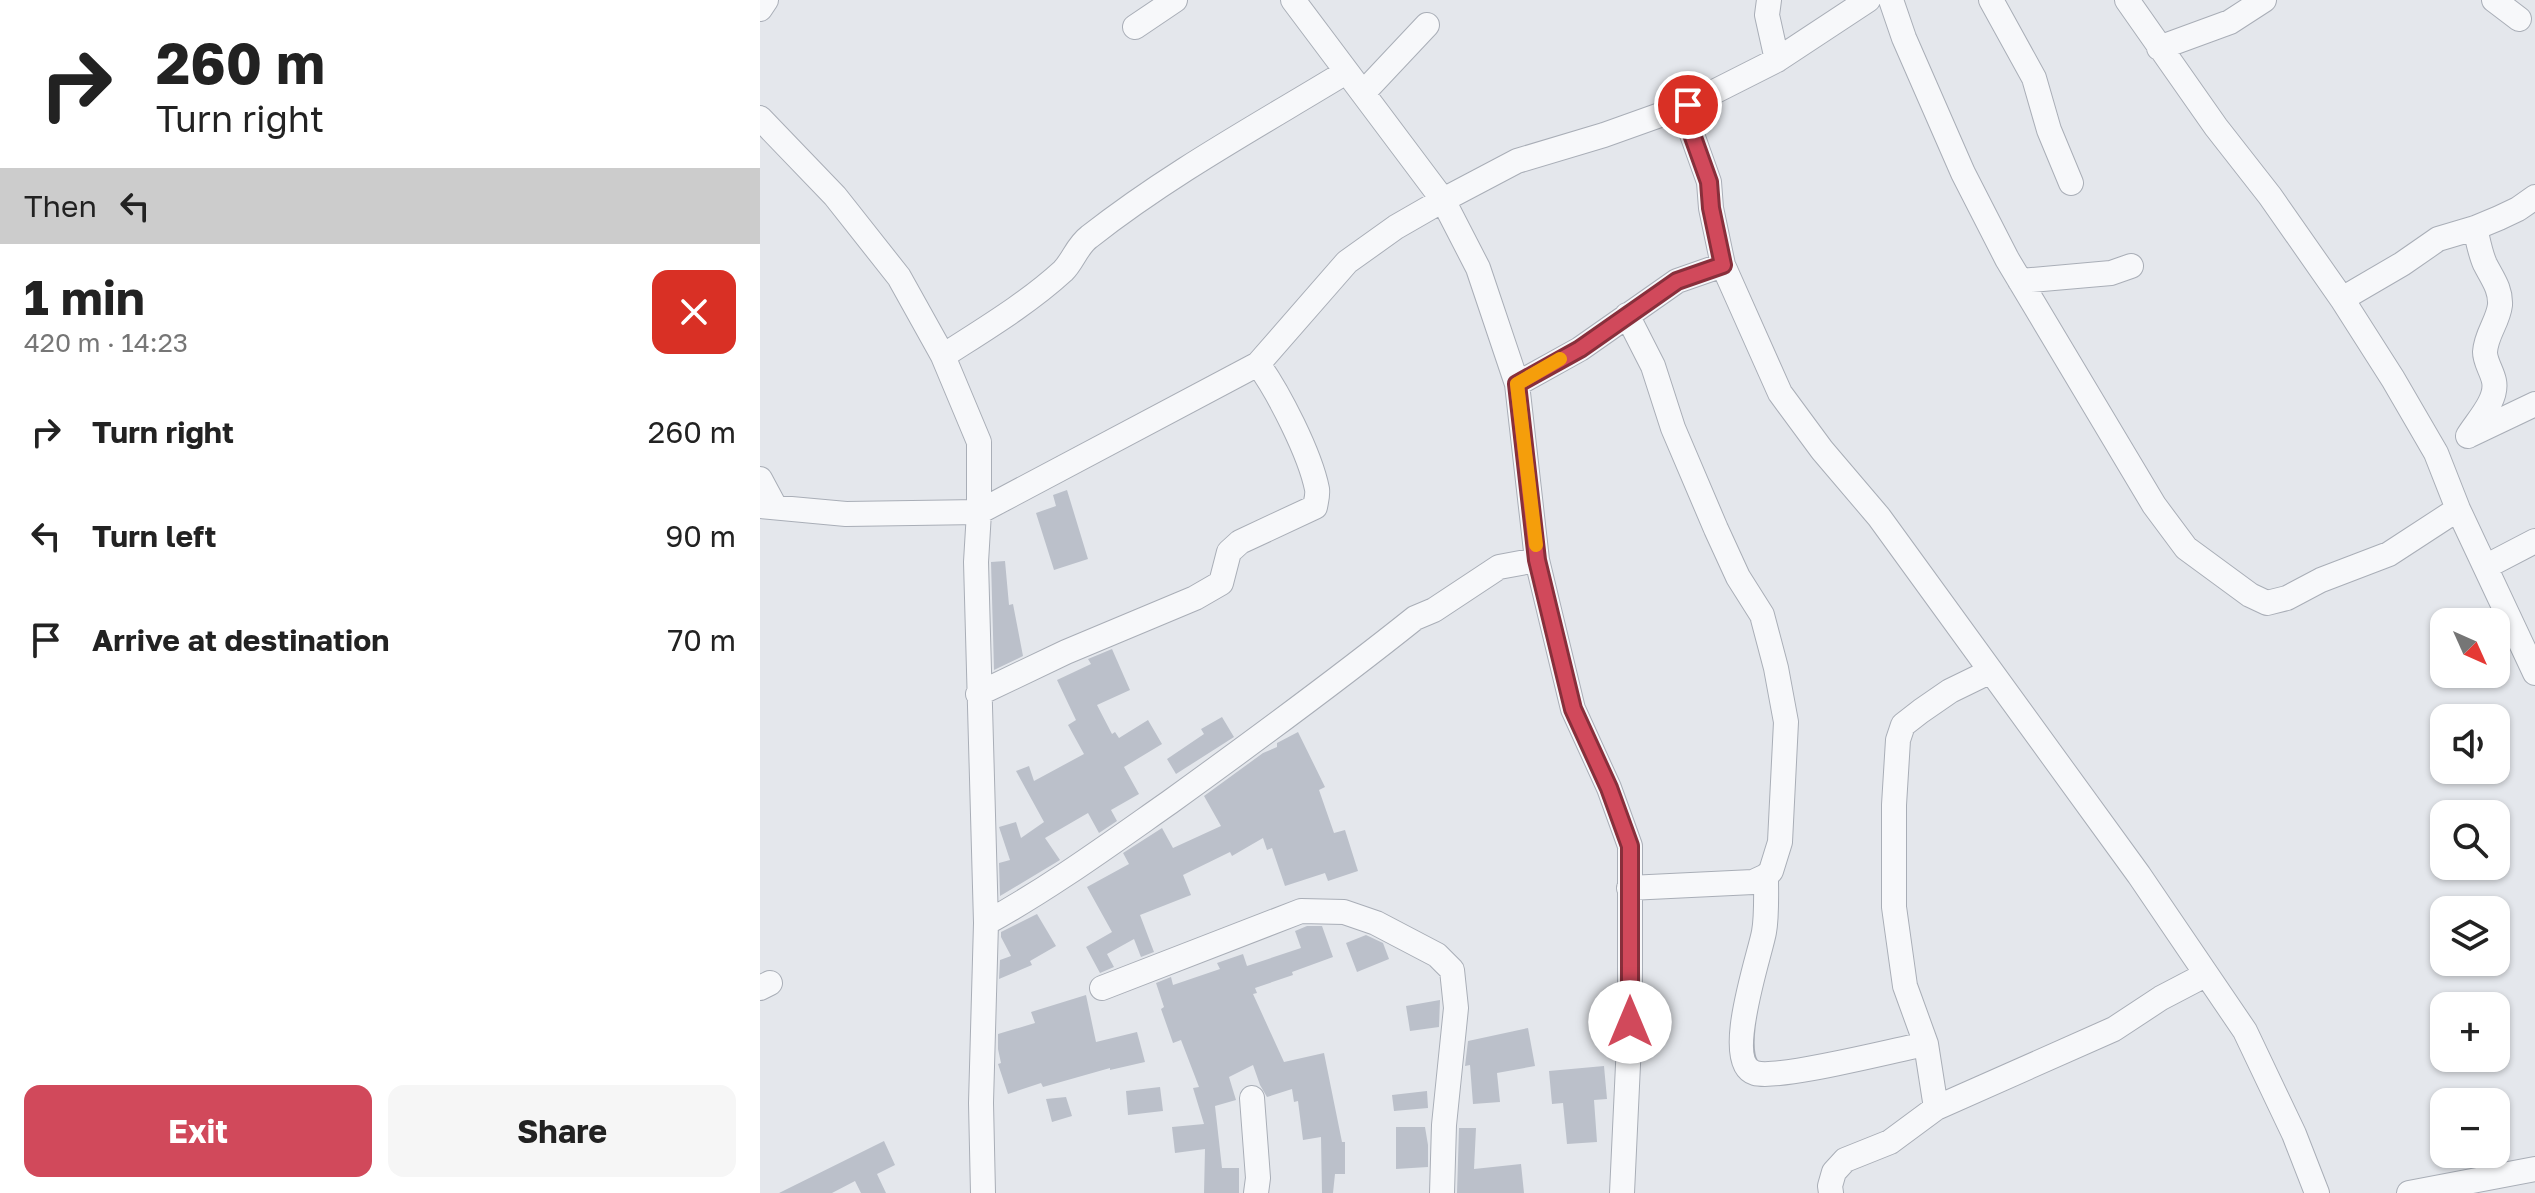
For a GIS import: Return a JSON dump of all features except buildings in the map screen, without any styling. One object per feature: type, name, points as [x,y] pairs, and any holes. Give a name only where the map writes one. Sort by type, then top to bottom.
[{"type":"street","points":[[760,9],[766,0]]},
{"type":"street","points":[[1135,27],[1175,0]]},
{"type":"street","points":[[1293,0],[1443,200],[1478,268],[1517,384],[1537,560],[1573,709],[1609,788],[1630,846],[1630,1022],[1622,1193]]},
{"type":"street","points":[[760,479],[768,506],[846,514],[979,512],[1258,364],[1347,262],[1396,227],[1517,161],[1688,105],[1777,60],[1868,0]]},
{"type":"street","points":[[1891,0],[1904,38],[1963,173],[2020,281],[2154,505],[2186,548],[2250,595],[2267,603],[2287,598],[2321,580],[2389,554],[2458,509]]},
{"type":"street","points":[[1991,0],[2034,78],[2049,130],[2071,183]]},
{"type":"street","points":[[2127,0],[2342,299],[2436,453],[2458,509],[2535,673]]},
{"type":"street","points":[[2159,48],[2230,22],[2264,0]]},
{"type":"street","points":[[2494,0],[2519,19]]},
{"type":"street","points":[[1763,5],[1777,60]]},
{"type":"street","points":[[1364,92],[1427,25]]},
{"type":"street","points":[[943,356],[1002,317],[1065,269],[1085,240],[1128,208],[1214,151],[1346,72]]},
{"type":"street","points":[[1688,105],[1689,126],[1709,182],[1723,265],[1780,393],[1822,450],[1879,517],[2139,875],[2245,1031],[2294,1134],[2317,1193]]},
{"type":"street","points":[[760,118],[835,196],[899,277],[943,356],[979,442],[976,562],[986,923],[981,1103],[983,1193]]},
{"type":"street","points":[[2342,299],[2438,239],[2475,228],[2518,209],[2535,197]]},
{"type":"street","points":[[2468,436],[2492,400],[2494,381],[2485,355],[2487,340],[2498,319],[2500,302],[2500,293],[2484,262],[2475,228]]},
{"type":"street","points":[[1517,384],[1580,349],[1677,281],[1723,265]]},
{"type":"street","points":[[2020,281],[2049,281],[2074,275],[2111,273],[2131,266]]},
{"type":"street","points":[[1627,315],[1653,366],[1673,428],[1721,541],[1738,577],[1762,615],[1786,722],[1780,842],[1771,871],[1753,882],[1629,888]]},
{"type":"street","points":[[978,694],[1208,591],[1221,583],[1229,552],[1240,542],[1315,507],[1318,492],[1310,468],[1272,384],[1258,364]]},
{"type":"street","points":[[2436,453],[2535,404]]},
{"type":"street","points":[[2487,566],[2535,541]]},
{"type":"street","points":[[986,923],[1021,904],[1191,787],[1316,697],[1415,618],[1434,610],[1499,567],[1537,560]]},
{"type":"street","points":[[1936,1108],[1926,1044],[1905,986],[1894,907],[1894,805],[1898,740],[1903,725],[1921,711],[1950,691],[1989,672]]},
{"type":"street","points":[[1766,876],[1765,930],[1746,996],[1743,1039],[1744,1061],[1748,1068],[1755,1073],[1780,1073],[1926,1044]]},
{"type":"street","points":[[1102,988],[1301,911],[1344,912],[1376,923],[1437,955],[1452,970],[1456,1008],[1444,1125],[1442,1193]]},
{"type":"street","points":[[1831,1193],[1834,1172],[1845,1160],[1890,1142],[1936,1108],[2114,1029],[2161,998],[2205,975]]},
{"type":"street","points":[[1252,1098],[1258,1178],[1256,1193]]},
{"type":"street","points":[[2409,1193],[2535,1169]]},
{"type":"slow traffic","points":[[1536,545],[1517,384],[1560,359]]},
{"type":"route","points":[[1630,1022],[1630,846],[1609,788],[1573,709],[1537,560],[1517,384],[1580,349],[1677,281],[1723,265],[1709,182],[1689,126],[1688,105]]}]
